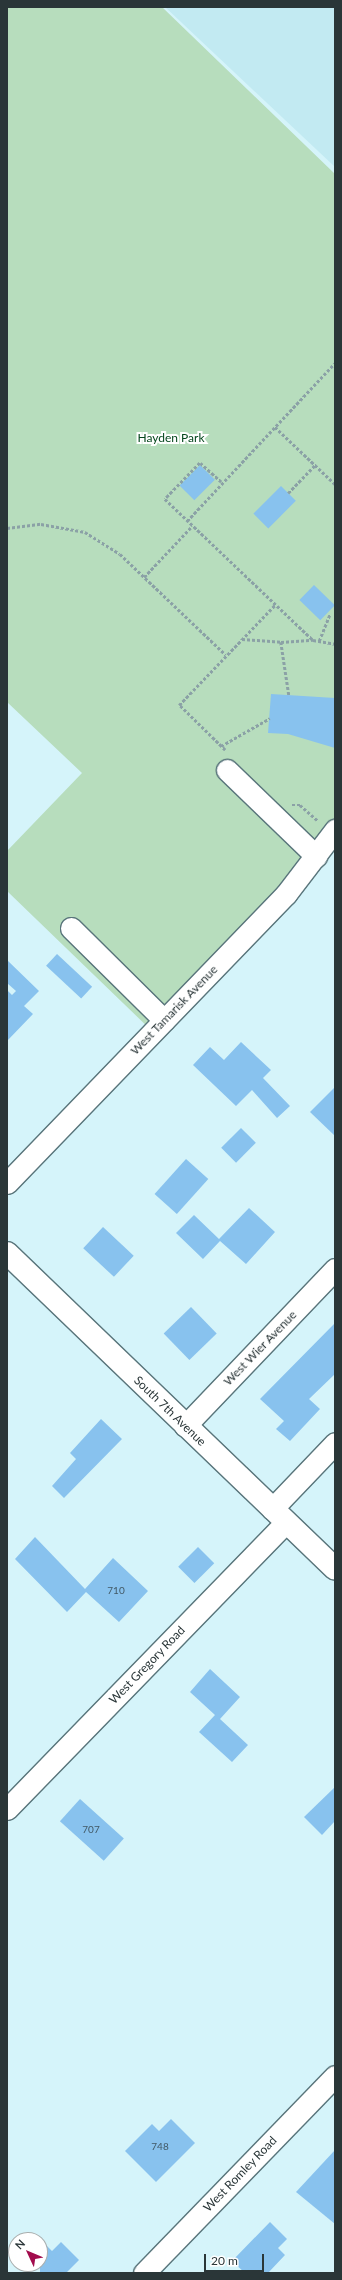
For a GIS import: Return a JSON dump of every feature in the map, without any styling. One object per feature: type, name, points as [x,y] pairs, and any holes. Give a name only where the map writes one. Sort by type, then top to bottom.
[{"type":"main road","name":"South 7th Avenue","points":[[7,1253],[335,1569]]},
{"type":"street","points":[[230,763],[316,856]]},
{"type":"street","name":"West Tamarisk Avenue","points":[[7,1183],[286,894],[316,856],[326,825]]},
{"type":"street","points":[[71,928],[164,1020]]},
{"type":"street","name":"West Wier Avenue","points":[[185,1426],[335,1269]]},
{"type":"street","name":"West Gregory Road","points":[[7,1809],[279,1516],[335,1443]]},
{"type":"street","name":"West Romley Road","points":[[144,2273],[335,2076]]},
{"type":"path","points":[[187,521],[221,482],[335,363]]},
{"type":"path","points":[[275,427],[335,484]]},
{"type":"path","points":[[221,482],[200,463],[165,499],[313,640]]},
{"type":"path","points":[[288,493],[315,465]]},
{"type":"path","points":[[7,528],[41,524],[85,532],[120,554],[226,655]]},
{"type":"path","points":[[144,577],[192,526]]},
{"type":"path","points":[[230,763],[221,746],[179,706],[275,605]]},
{"type":"path","points":[[319,641],[330,614]]},
{"type":"path","points":[[242,639],[282,642],[313,640],[335,644]]},
{"type":"path","points":[[282,642],[289,695]]},
{"type":"path","points":[[221,746],[270,718]]},
{"type":"path","points":[[287,805],[300,805],[326,825]]},
{"type":"shaded area","points":[[165,7],[335,7],[335,167]]},
{"type":"green space","name":"Hayden Park","points":[[7,7],[162,7],[335,174],[335,832],[153,1032],[7,891],[7,851],[82,773],[7,702]]},
{"type":"building","points":[[200,465],[215,480],[194,500],[179,486]]},
{"type":"building","points":[[281,486],[296,501],[268,528],[253,514]]},
{"type":"building","points":[[314,585],[335,605],[320,620],[299,600]]},
{"type":"building","points":[[271,694],[335,698],[335,748],[288,734],[268,733]]},
{"type":"building","points":[[57,954],[92,987],[81,998],[46,966]]},
{"type":"building","points":[[7,960],[39,991],[24,1006],[33,1014],[7,1041],[7,990],[12,995],[16,991],[7,983]]},
{"type":"building","points":[[241,1042],[271,1070],[263,1078],[290,1106],[277,1118],[252,1090],[236,1106],[193,1065],[210,1047],[224,1060]]},
{"type":"building","points":[[335,1087],[335,1136],[310,1112]]},
{"type":"building","points":[[241,1128],[256,1143],[236,1163],[221,1148]]},
{"type":"building","points":[[186,1159],[208,1179],[177,1214],[155,1194]]},
{"type":"building","points":[[249,1208],[275,1232],[246,1264],[220,1241],[203,1259],[176,1233],[194,1215],[219,1239]]},
{"type":"building","points":[[103,1227],[134,1256],[114,1277],[83,1248]]},
{"type":"building","points":[[191,1307],[217,1334],[189,1360],[164,1333]]},
{"type":"building","points":[[335,1323],[335,1374],[309,1399],[320,1409],[290,1441],[276,1429],[284,1421],[260,1399]]},
{"type":"building","points":[[101,1419],[122,1439],[64,1498],[52,1486],[76,1459],[70,1453]]},
{"type":"building","points":[[35,1537],[85,1589],[113,1558],[148,1591],[119,1622],[86,1592],[67,1612],[15,1559]]},
{"type":"building","points":[[198,1547],[214,1563],[194,1583],[178,1567]]},
{"type":"building","points":[[210,1669],[240,1697],[220,1719],[248,1745],[232,1762],[199,1732],[215,1715],[190,1692]]},
{"type":"building","points":[[335,1787],[335,1821],[322,1835],[304,1817]]},
{"type":"building","points":[[80,1799],[124,1838],[104,1861],[60,1821]]},
{"type":"building","points":[[171,2119],[195,2143],[156,2182],[125,2151],[152,2124],[159,2131]]},
{"type":"building","points":[[335,2150],[335,2224],[296,2192]]},
{"type":"building","points":[[270,2222],[287,2239],[278,2248],[285,2255],[268,2273],[245,2273],[232,2261]]},
{"type":"building","points":[[61,2242],[79,2260],[66,2273],[40,2273],[48,2272],[48,2247],[52,2251]]}]
